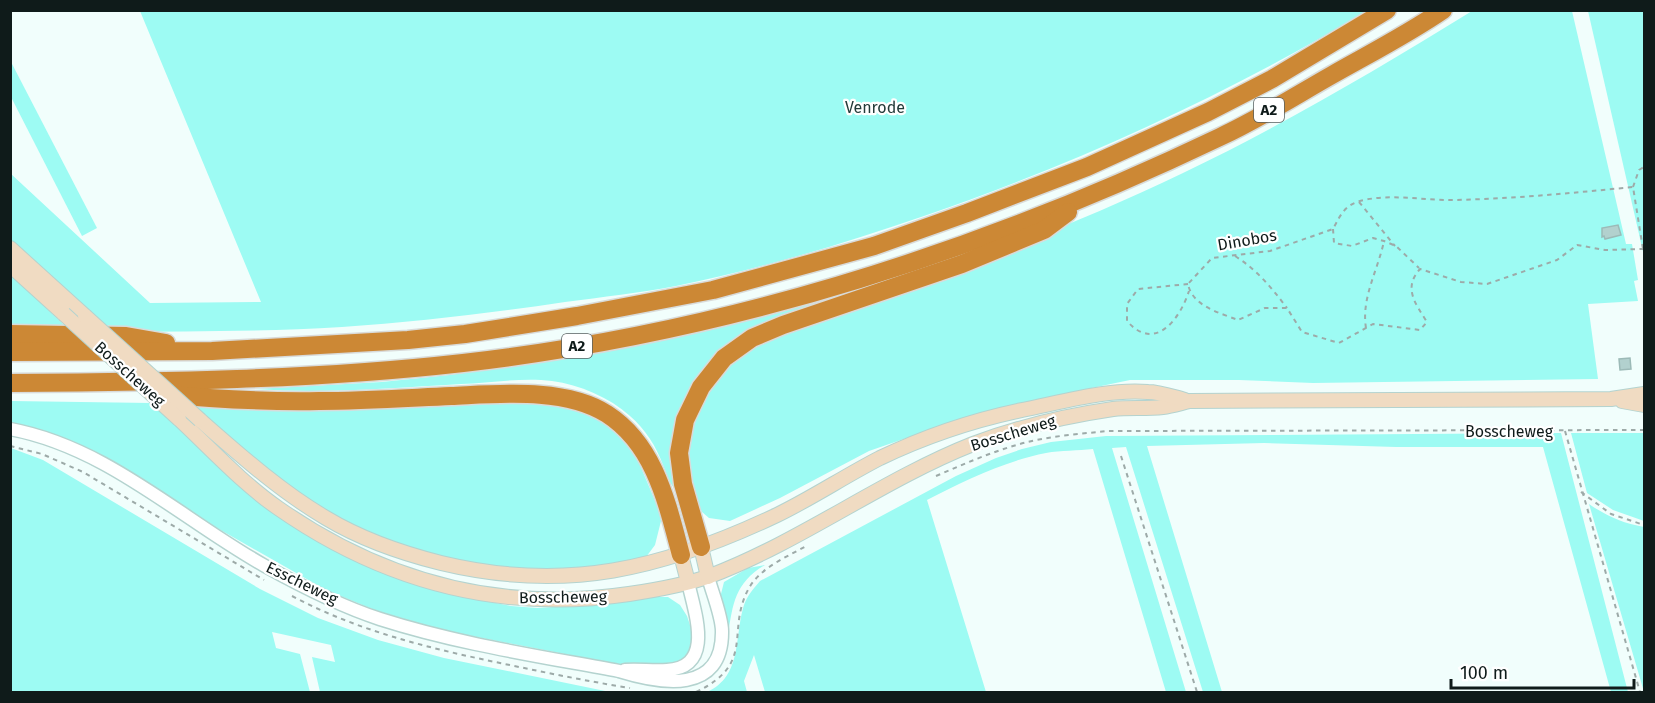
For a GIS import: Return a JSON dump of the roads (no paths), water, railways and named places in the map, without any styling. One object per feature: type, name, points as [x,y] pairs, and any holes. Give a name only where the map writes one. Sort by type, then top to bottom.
[{"type":"highway","name":"A2","points":[[10,352],[212,351],[408,340],[465,334],[713,290],[874,246],[1087,167],[1208,112],[1272,79],[1388,10]]},
{"type":"highway","name":"A2","points":[[10,383],[311,376],[468,362],[583,345],[725,316],[836,286],[983,238],[1088,197],[1224,136],[1443,10]]},
{"type":"highway","name":"A2","points":[[701,547],[682,484],[679,453],[685,420],[701,387],[724,358],[752,338],[783,325],[962,264],[1044,230],[1088,197]]},
{"type":"highway","name":"A2","points":[[10,333],[126,336],[212,351]]},
{"type":"highway","name":"A2","points":[[45,382],[234,401],[321,402],[497,394],[535,394],[575,400],[606,413],[628,431],[647,454],[664,494],[681,555]]},
{"type":"main road","name":"Bosscheweg","points":[[10,248],[251,465],[327,519],[371,540],[413,556],[472,571],[545,577],[603,573],[647,565],[681,555],[780,513],[880,458],[965,425],[1006,413],[1114,393],[1150,392],[1190,401]]},
{"type":"main road","name":"Bosscheweg","points":[[10,265],[275,507],[319,536],[354,554],[408,576],[443,587],[495,597],[561,600],[606,598],[652,591],[708,577],[790,539],[887,484],[938,459],[1022,427],[1114,409],[1162,407],[1190,401],[1611,399],[1644,394]]},
{"type":"main road","name":"Bosscheweg","points":[[1611,399],[1644,405]]},
{"type":"main road","points":[[701,547],[708,577]]},
{"type":"main road","points":[[681,555],[688,582]]},
{"type":"street","name":"Esscheweg","points":[[10,429],[27,432],[81,452],[132,480],[263,565],[322,595],[378,618],[452,639],[640,677],[675,682],[696,679],[712,667],[721,647],[722,629],[708,577]]},
{"type":"street","name":"Esscheweg","points":[[619,671],[680,668],[690,660],[698,646],[699,632],[688,582]]},
{"type":"park label","name":"Venrode","points":[[875,107]]}]
